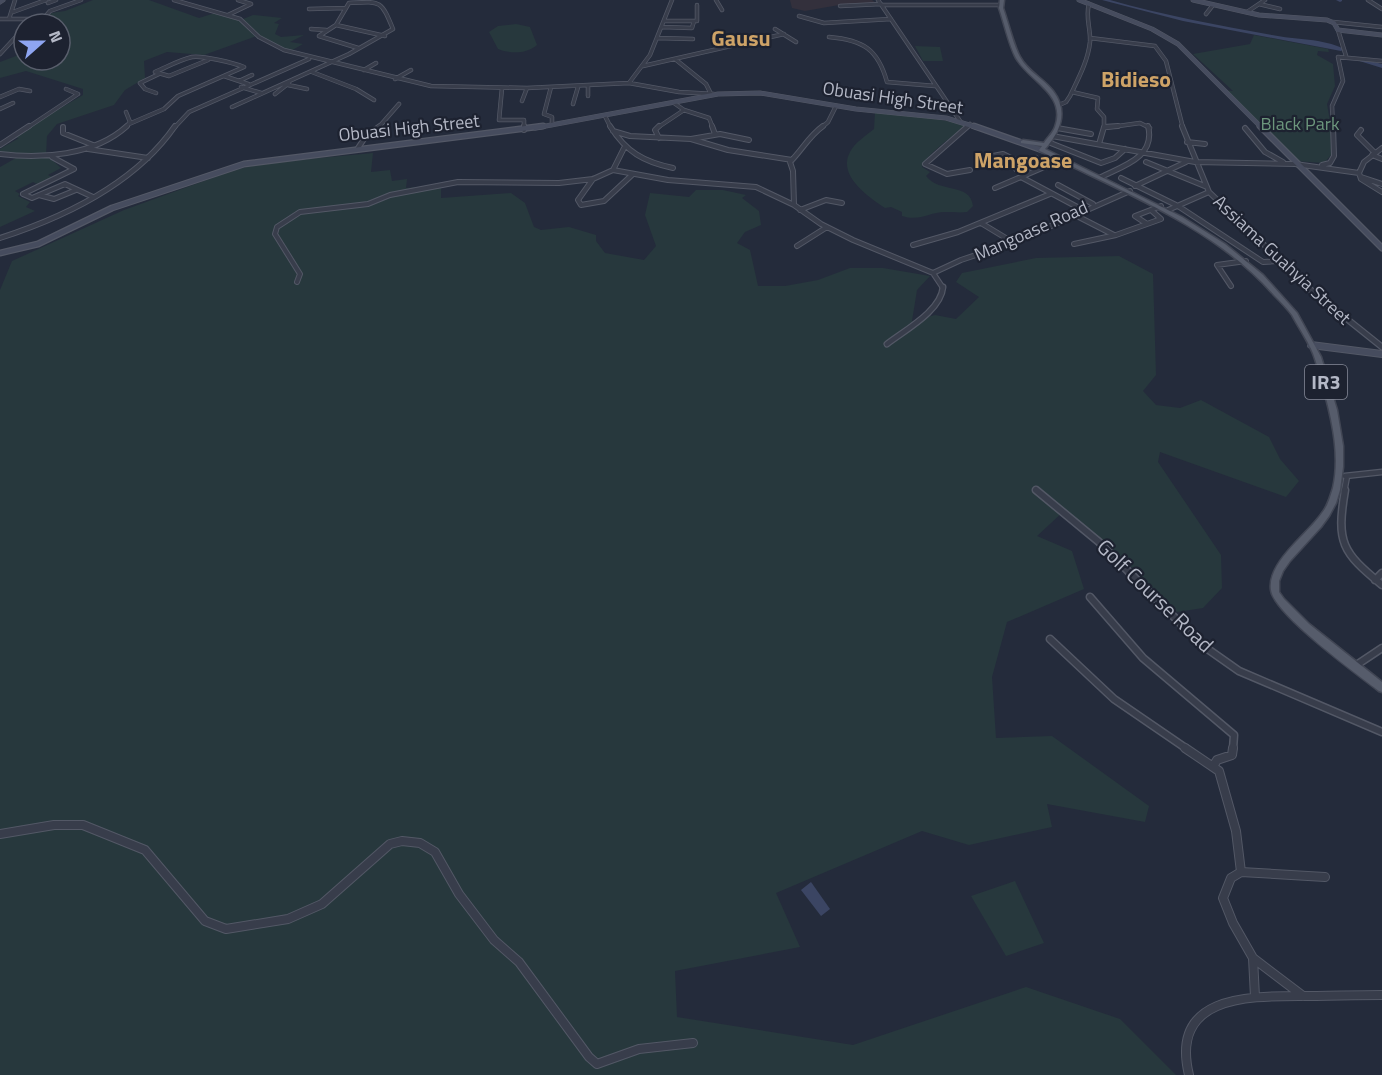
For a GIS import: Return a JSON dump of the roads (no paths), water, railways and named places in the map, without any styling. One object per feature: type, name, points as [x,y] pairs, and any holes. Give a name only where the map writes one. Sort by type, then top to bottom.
[{"type":"main road","points":[[1002,3],[1020,62],[1051,91],[1059,105],[1060,119],[1046,146],[1023,142]]},
{"type":"main road","name":"IR3","points":[[1046,146],[1063,159],[1132,189],[1246,261],[1294,314],[1311,345],[1332,403],[1344,476],[1326,515],[1278,569],[1274,584],[1275,593],[1290,611],[1382,688]]},
{"type":"street","points":[[15,0],[13,12],[56,0]]},
{"type":"street","points":[[49,12],[81,0]]},
{"type":"street","points":[[174,0],[228,15],[246,24],[271,45],[311,58],[395,79],[443,88],[588,87],[628,83],[702,95],[718,94]]},
{"type":"street","points":[[228,15],[251,4],[238,0]]},
{"type":"street","points":[[628,83],[643,66],[672,0]]},
{"type":"street","points":[[716,0],[722,10]]},
{"type":"street","points":[[878,0],[960,121]]},
{"type":"street","points":[[947,0],[954,6]]},
{"type":"street","points":[[1079,0],[1152,29],[1178,44],[1295,164],[1382,248]]},
{"type":"street","points":[[1193,0],[1247,12],[1382,27]]},
{"type":"street","points":[[1247,12],[1265,0]]},
{"type":"street","points":[[1368,0],[1382,9]]},
{"type":"street","points":[[275,94],[289,84],[385,36],[393,29],[382,3],[350,2],[336,25],[326,30],[319,38],[359,48]]},
{"type":"street","points":[[840,6],[882,4],[954,6],[1002,3]]},
{"type":"street","points":[[1059,105],[1066,102],[1072,92],[1090,38],[1086,16],[1089,4]]},
{"type":"street","points":[[1259,4],[1280,9]]},
{"type":"street","points":[[662,27],[692,28],[694,21],[697,20],[697,5]]},
{"type":"street","points":[[1206,14],[1213,5]]},
{"type":"street","points":[[309,9],[346,8]]},
{"type":"street","points":[[0,19],[9,19],[12,14]]},
{"type":"street","points":[[799,16],[824,23],[891,19]]},
{"type":"street","points":[[664,21],[694,21]]},
{"type":"street","points":[[1333,22],[1338,30],[1346,56]]},
{"type":"street","points":[[336,25],[385,36]]},
{"type":"street","points":[[311,29],[326,30]]},
{"type":"street","points":[[775,29],[796,42]]},
{"type":"street","points":[[1338,30],[1382,35]]},
{"type":"street","points":[[643,66],[784,34]]},
{"type":"street","points":[[830,37],[855,40],[871,50],[883,64],[887,82],[935,86]]},
{"type":"street","points":[[657,38],[693,39]]},
{"type":"street","points":[[1090,38],[1155,46],[1166,61],[1187,142],[1195,162]]},
{"type":"street","points":[[0,53],[12,43]]},
{"type":"street","points":[[0,154],[52,157],[86,148],[129,124],[164,110],[178,96],[243,66],[224,60],[208,60],[192,56],[155,72],[159,74]]},
{"type":"street","points":[[1052,136],[1195,162],[1328,164],[1333,159],[1332,106],[1343,81],[1338,57],[1382,61]]},
{"type":"street","points":[[0,238],[93,197],[120,181],[159,149],[174,124],[184,115],[248,84],[311,58]]},
{"type":"street","points":[[675,59],[701,79],[711,94]]},
{"type":"street","points":[[156,93],[146,89],[140,83],[159,74],[172,75],[208,60]]},
{"type":"street","points":[[364,70],[375,63]]},
{"type":"street","points":[[395,79],[411,70]]},
{"type":"street","points":[[312,72],[356,89],[374,100]]},
{"type":"street","points":[[238,81],[252,75]]},
{"type":"street","points":[[224,76],[248,84]]},
{"type":"street","points":[[232,107],[261,93],[289,84],[307,89]]},
{"type":"street","points":[[242,87],[261,93]]},
{"type":"street","points":[[551,87],[544,114],[552,117],[552,125]]},
{"type":"street","points":[[573,104],[578,87]]},
{"type":"street","points":[[588,87],[588,96]]},
{"type":"street","points":[[502,88],[499,120],[524,120],[525,130]]},
{"type":"street","points":[[522,101],[527,88]]},
{"type":"street","points":[[0,97],[19,89],[30,91]]},
{"type":"street","points":[[0,145],[78,94],[66,89]]},
{"type":"street","points":[[0,91],[9,93]]},
{"type":"street","points":[[1072,92],[1098,98],[1097,109],[1104,117],[1104,127],[1099,144]]},
{"type":"street","name":"Obuasi High Street","points":[[0,253],[38,244],[104,211],[226,169],[266,160],[525,130],[674,103],[702,95],[760,93],[836,106],[960,121],[1023,142]]},
{"type":"street","points":[[0,109],[13,103]]},
{"type":"street","points":[[674,103],[684,110],[709,118],[715,134]]},
{"type":"street","points":[[358,148],[366,136],[378,128],[399,104]]},
{"type":"street","points":[[792,160],[804,148],[810,136],[828,122],[836,106]]},
{"type":"street","points":[[659,138],[655,130],[684,110]]},
{"type":"street","points":[[126,112],[129,124]]},
{"type":"street","points":[[605,116],[624,148],[642,162],[673,168]]},
{"type":"street","points":[[1101,177],[1134,162],[1144,153],[1150,127],[1136,122],[1121,127],[1104,127]]},
{"type":"street","points":[[970,124],[925,164],[936,171],[951,174],[970,170]]},
{"type":"street","points":[[63,127],[62,131],[66,135],[93,145]]},
{"type":"street","points":[[1057,128],[1091,134]]},
{"type":"street","points":[[1245,128],[1265,152],[1287,164]]},
{"type":"street","points":[[1361,130],[1357,135],[1373,154],[1382,159]]},
{"type":"street","points":[[613,131],[659,138],[691,139],[715,134],[731,134],[749,140]]},
{"type":"street","points":[[691,139],[728,150],[792,160]]},
{"type":"street","points":[[1187,142],[1205,144]]},
{"type":"street","points":[[1046,146],[1101,163],[1114,158],[1125,149]]},
{"type":"street","points":[[86,148],[111,154],[148,158]]},
{"type":"street","points":[[613,170],[624,148]]},
{"type":"street","points":[[1359,175],[1361,165],[1382,148]]},
{"type":"street","points":[[993,156],[1003,154],[1036,170]]},
{"type":"street","points":[[52,157],[74,169],[23,195],[30,198],[63,184],[93,197]]},
{"type":"street","points":[[1016,169],[1036,158]]},
{"type":"street","points":[[995,188],[1063,159]]},
{"type":"street","points":[[792,160],[796,198],[794,205]]},
{"type":"street","name":"Mangoase Road","points":[[933,273],[949,263],[977,257],[1014,243],[1081,209],[1132,189],[1188,161]]},
{"type":"street","points":[[1146,162],[1208,190]]},
{"type":"street","name":"Assiama Guahyia Street","points":[[1195,162],[1208,190],[1278,261],[1321,300],[1382,347]]},
{"type":"street","points":[[1315,165],[1359,175],[1380,183],[1382,178]]},
{"type":"street","points":[[297,282],[300,274],[275,234],[277,227],[300,212],[368,204],[390,195],[458,182],[546,184],[593,178],[613,170],[681,182],[741,184],[756,187],[794,205],[827,227],[882,254],[933,273],[943,287],[938,303],[887,344]]},
{"type":"street","points":[[593,178],[578,200],[581,205],[596,204],[610,198],[633,174]]},
{"type":"street","points":[[1359,175],[1382,192]]},
{"type":"street","points":[[1021,177],[1081,209]]},
{"type":"street","points":[[1121,178],[1132,189],[1178,206],[1263,262],[1278,261]]},
{"type":"street","points":[[1058,185],[1093,204]]},
{"type":"street","points":[[39,195],[52,200],[76,189]]},
{"type":"street","points":[[1147,224],[1135,216],[1151,210],[1178,206],[1208,190]]},
{"type":"street","points":[[913,245],[958,232],[1050,194]]},
{"type":"street","points":[[800,210],[826,200],[842,203]]},
{"type":"street","points":[[1074,244],[1116,235],[1161,219],[1151,210]]},
{"type":"street","points":[[1073,214],[1116,235]]},
{"type":"street","points":[[981,223],[1014,243]]},
{"type":"street","points":[[797,246],[827,227]]},
{"type":"street","points":[[1231,286],[1217,265],[1246,261]]},
{"type":"street","points":[[1311,345],[1382,354]]},
{"type":"street","points":[[1382,472],[1344,476],[1338,528],[1340,542],[1355,562],[1382,585]]},
{"type":"street","name":"Golf Course Road","points":[[1036,490],[1099,542],[1202,645],[1239,671],[1382,732]]},
{"type":"street","points":[[1375,580],[1382,573]]},
{"type":"street","points":[[1090,597],[1143,658],[1234,735],[1232,755],[1217,760],[1214,765]]},
{"type":"street","points":[[1050,639],[1114,699],[1214,765],[1223,781],[1236,831],[1241,872]]},
{"type":"street","points":[[1355,666],[1382,648]]},
{"type":"street","points":[[0,834],[54,825],[83,825],[145,849],[205,921],[226,928],[288,919],[322,904],[390,844],[402,841],[420,843],[435,852],[459,894],[487,931],[519,962],[589,1057],[597,1064],[639,1049],[693,1042]]},
{"type":"street","points":[[1303,996],[1253,958],[1233,923],[1223,898],[1231,878],[1241,872],[1325,877]]},
{"type":"street","points":[[1253,958],[1255,997]]},
{"type":"street","points":[[1189,1075],[1186,1047],[1192,1025],[1204,1011],[1226,1001],[1255,997],[1382,995]]},
{"type":"water","points":[[811,882],[830,909],[821,916],[801,890]]},
{"type":"waterway","points":[[1104,0],[1183,19],[1341,49]]},
{"type":"waterway","points":[[1355,58],[1382,66]]},
{"type":"district","name":"Gausu","points":[[741,38]]},
{"type":"district","name":"Bidieso","points":[[1136,79]]},
{"type":"district","name":"Mangoase","points":[[1023,160]]},
{"type":"park label","name":"Black Park","points":[[1300,124]]}]
